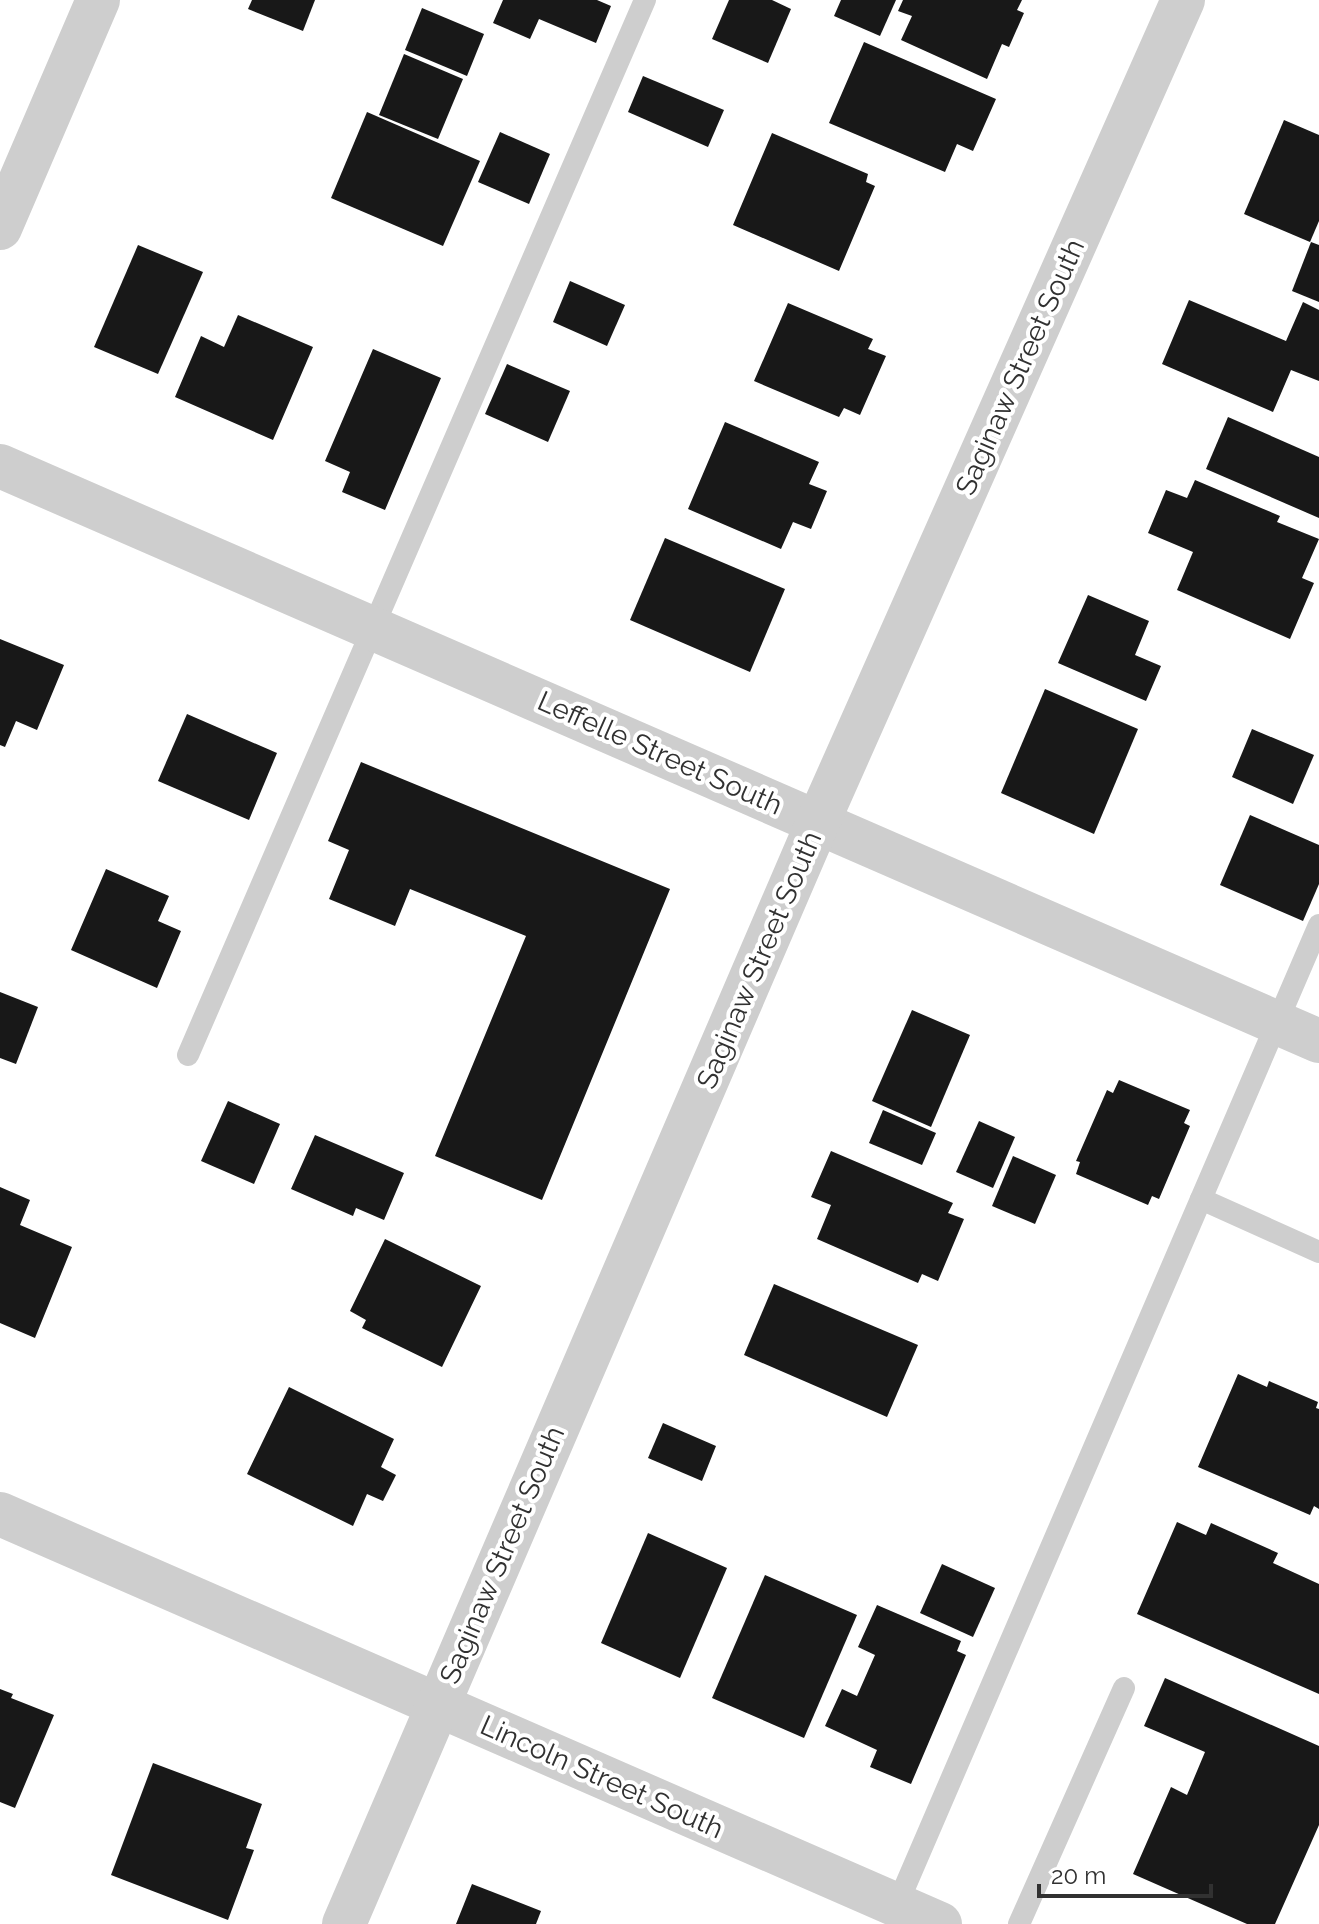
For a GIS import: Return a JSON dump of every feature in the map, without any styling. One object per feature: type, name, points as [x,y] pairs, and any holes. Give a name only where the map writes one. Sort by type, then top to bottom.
[{"type":"street","points":[[0,228],[98,0]]},
{"type":"street","name":"Saginaw Street South","points":[[344,1924],[818,822],[1183,0]]},
{"type":"street","name":"Leffelle Street South","points":[[0,466],[1319,1041]]},
{"type":"street","name":"Lincoln Street South","points":[[0,1514],[437,1705],[893,1915],[940,1924]]},
{"type":"lane","points":[[188,1055],[645,0]]},
{"type":"lane","points":[[893,1915],[1319,925]]},
{"type":"lane","points":[[1201,1199],[1319,1252]]},
{"type":"lane","points":[[1019,1924],[1124,1688]]},
{"type":"building","points":[[252,0],[315,0],[303,31],[248,9]]},
{"type":"building","points":[[503,0],[597,0],[611,6],[596,43],[539,19],[530,39],[493,23]]},
{"type":"building","points":[[729,0],[772,0],[791,9],[768,63],[712,39]]},
{"type":"building","points":[[841,0],[896,0],[880,36],[834,16]]},
{"type":"building","points":[[903,0],[1022,0],[1017,10],[1024,13],[1009,47],[1002,44],[987,79],[901,40],[912,16],[898,11]]},
{"type":"building","points":[[422,8],[484,34],[467,76],[405,50]]},
{"type":"building","points":[[864,42],[996,99],[973,151],[957,144],[945,172],[829,123]]},
{"type":"building","points":[[404,54],[463,79],[438,139],[379,115]]},
{"type":"building","points":[[643,76],[724,110],[708,147],[628,112]]},
{"type":"building","points":[[367,112],[480,161],[443,246],[331,198]]},
{"type":"building","points":[[1284,120],[1319,135],[1319,221],[1310,242],[1244,214]]},
{"type":"building","points":[[500,132],[550,154],[529,204],[478,182]]},
{"type":"building","points":[[772,133],[868,174],[866,182],[875,186],[839,271],[733,225]]},
{"type":"building","points":[[1311,242],[1319,245],[1319,302],[1292,291]]},
{"type":"building","points":[[138,245],[203,272],[158,374],[94,347]]},
{"type":"building","points":[[570,281],[625,305],[607,346],[553,322]]},
{"type":"building","points":[[1189,300],[1286,341],[1303,302],[1319,310],[1319,381],[1291,370],[1273,412],[1162,364]]},
{"type":"building","points":[[788,303],[873,339],[868,349],[886,356],[860,415],[844,408],[839,417],[754,381]]},
{"type":"building","points":[[238,315],[313,347],[273,440],[175,397],[201,336],[224,347]]},
{"type":"building","points":[[373,349],[441,378],[385,510],[342,492],[350,472],[325,461]]},
{"type":"building","points":[[507,364],[570,391],[548,442],[485,414]]},
{"type":"building","points":[[1228,417],[1319,457],[1319,518],[1206,469]]},
{"type":"building","points":[[725,422],[819,462],[809,484],[827,491],[811,529],[793,522],[781,549],[688,509]]},
{"type":"building","points":[[1195,480],[1280,516],[1277,522],[1319,539],[1302,578],[1314,583],[1290,639],[1177,590],[1193,552],[1148,533],[1166,490],[1187,498]]},
{"type":"building","points":[[665,538],[785,589],[750,672],[630,620]]},
{"type":"building","points":[[1088,595],[1149,621],[1135,655],[1161,666],[1146,701],[1058,663]]},
{"type":"building","points":[[0,639],[64,665],[37,730],[16,721],[5,747],[0,745]]},
{"type":"building","points":[[1045,689],[1138,729],[1094,834],[1001,793]]},
{"type":"building","points":[[187,714],[277,753],[249,820],[158,781]]},
{"type":"building","points":[[1252,729],[1314,755],[1293,804],[1232,777]]},
{"type":"building","points":[[361,762],[670,889],[542,1200],[435,1156],[526,936],[410,889],[395,926],[329,899],[349,850],[328,841]]},
{"type":"building","points":[[1250,815],[1319,845],[1319,884],[1303,921],[1220,885]]},
{"type":"building","points":[[106,869],[169,896],[158,921],[181,931],[157,988],[71,950]]},
{"type":"building","points":[[0,992],[38,1007],[16,1064],[0,1058]]},
{"type":"building","points":[[912,1010],[970,1035],[931,1127],[872,1101]]},
{"type":"building","points":[[1119,1080],[1190,1110],[1184,1123],[1190,1126],[1159,1199],[1152,1196],[1148,1205],[1076,1174],[1080,1162],[1076,1161],[1107,1090],[1113,1093]]},
{"type":"building","points":[[228,1101],[280,1124],[254,1184],[201,1161]]},
{"type":"building","points":[[883,1110],[936,1133],[922,1165],[869,1143]]},
{"type":"building","points":[[979,1121],[1015,1137],[993,1188],[956,1172]]},
{"type":"building","points":[[315,1135],[404,1173],[384,1220],[356,1208],[353,1216],[291,1189]]},
{"type":"building","points":[[831,1151],[953,1203],[948,1213],[964,1219],[938,1281],[922,1274],[918,1283],[817,1239],[831,1205],[811,1197]]},
{"type":"building","points":[[1013,1156],[1056,1175],[1035,1224],[992,1206]]},
{"type":"building","points":[[0,1187],[30,1200],[20,1225],[72,1247],[35,1338],[0,1323]]},
{"type":"building","points":[[385,1239],[481,1286],[442,1367],[362,1328],[366,1320],[350,1311]]},
{"type":"building","points":[[774,1284],[918,1345],[887,1417],[744,1355]]},
{"type":"building","points":[[1238,1374],[1267,1387],[1269,1381],[1318,1402],[1319,1509],[1314,1506],[1310,1515],[1198,1467]]},
{"type":"building","points":[[289,1387],[394,1439],[381,1467],[396,1475],[383,1501],[367,1494],[353,1526],[247,1474]]},
{"type":"building","points":[[663,1423],[716,1446],[702,1481],[648,1458]]},
{"type":"building","points":[[1177,1522],[1206,1535],[1211,1523],[1278,1553],[1273,1563],[1319,1584],[1319,1694],[1137,1614]]},
{"type":"building","points":[[648,1533],[727,1568],[680,1678],[601,1643]]},
{"type":"building","points":[[942,1564],[995,1588],[973,1637],[920,1613]]},
{"type":"building","points":[[765,1575],[857,1615],[804,1738],[712,1698]]},
{"type":"building","points":[[877,1605],[961,1641],[957,1651],[966,1655],[911,1784],[870,1767],[877,1750],[825,1726],[842,1689],[857,1696],[875,1655],[858,1647]]},
{"type":"building","points":[[1165,1678],[1319,1746],[1319,1825],[1275,1924],[1247,1924],[1133,1874],[1171,1787],[1187,1795],[1205,1752],[1144,1726]]},
{"type":"building","points":[[0,1689],[13,1694],[11,1698],[54,1715],[15,1808],[0,1802]]},
{"type":"building","points":[[153,1763],[262,1804],[246,1848],[254,1850],[228,1920],[111,1875]]},
{"type":"building","points":[[472,1884],[541,1911],[536,1924],[456,1924]]}]
